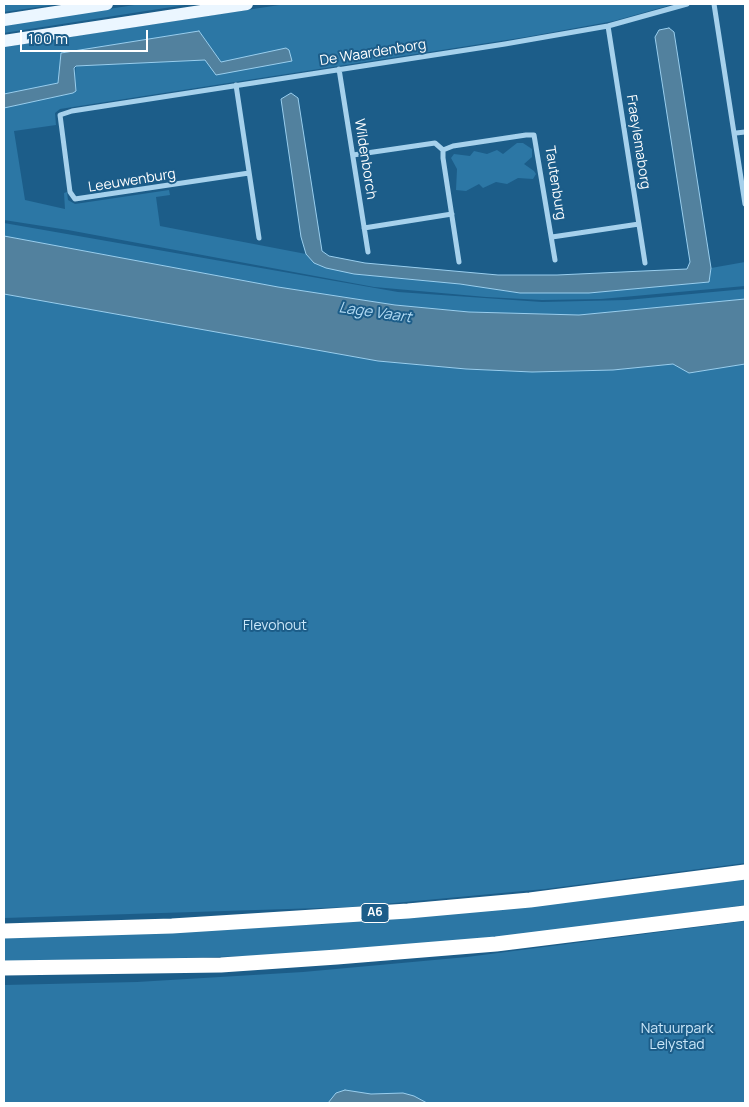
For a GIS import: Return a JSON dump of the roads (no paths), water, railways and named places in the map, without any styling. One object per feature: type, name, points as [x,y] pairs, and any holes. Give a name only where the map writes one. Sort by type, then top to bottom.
[{"type":"highway","name":"A6","points":[[4,931],[172,926],[417,910],[540,899],[745,872]]},
{"type":"highway","points":[[4,968],[221,965],[336,957],[496,944],[745,913]]},
{"type":"main road","points":[[4,20],[106,4]]},
{"type":"main road","points":[[4,41],[247,4]]},
{"type":"street","name":"De Waardenborg","points":[[61,114],[608,26],[687,4]]},
{"type":"street","points":[[714,4],[736,133],[745,204]]},
{"type":"street","name":"Fraeylemaborg","points":[[608,26],[645,263]]},
{"type":"street","name":"Wildenborch","points":[[340,69],[368,252]]},
{"type":"street","points":[[236,86],[259,238]]},
{"type":"street","name":"Leeuwenburg","points":[[61,114],[60,123],[70,192],[75,199],[249,174]]},
{"type":"street","points":[[736,133],[745,132]]},
{"type":"street","name":"Tautenburg","points":[[353,156],[435,143],[443,150],[453,146],[534,135],[555,260]]},
{"type":"street","points":[[443,150],[459,262]]},
{"type":"street","points":[[364,228],[452,214]]},
{"type":"street","name":"Tautenburg","points":[[552,237],[639,224]]},
{"type":"water","points":[[669,28],[674,32],[711,268],[709,282],[589,293],[520,293],[460,284],[354,274],[326,268],[314,263],[306,254],[301,237],[281,99],[291,93],[298,98],[322,251],[329,256],[365,263],[498,275],[557,275],[687,269],[690,262],[655,37],[659,30]]},
{"type":"water","points":[[199,31],[221,62],[286,48],[289,50],[292,61],[216,75],[205,60],[76,66],[74,68],[76,91],[73,93],[4,108],[4,94],[58,83],[61,53]]},
{"type":"water","name":"Lage Vaart","points":[[4,236],[278,287],[395,305],[469,312],[579,315],[745,299],[745,364],[689,373],[673,364],[613,370],[532,372],[466,369],[378,361],[4,294]]},
{"type":"water","points":[[345,1090],[371,1094],[403,1093],[427,1103],[328,1103],[336,1093]]},
{"type":"park label","name":"Flevohout","points":[[275,626]]},
{"type":"park label","name":"Natuurpark Lelystad","points":[[677,1038]]}]
